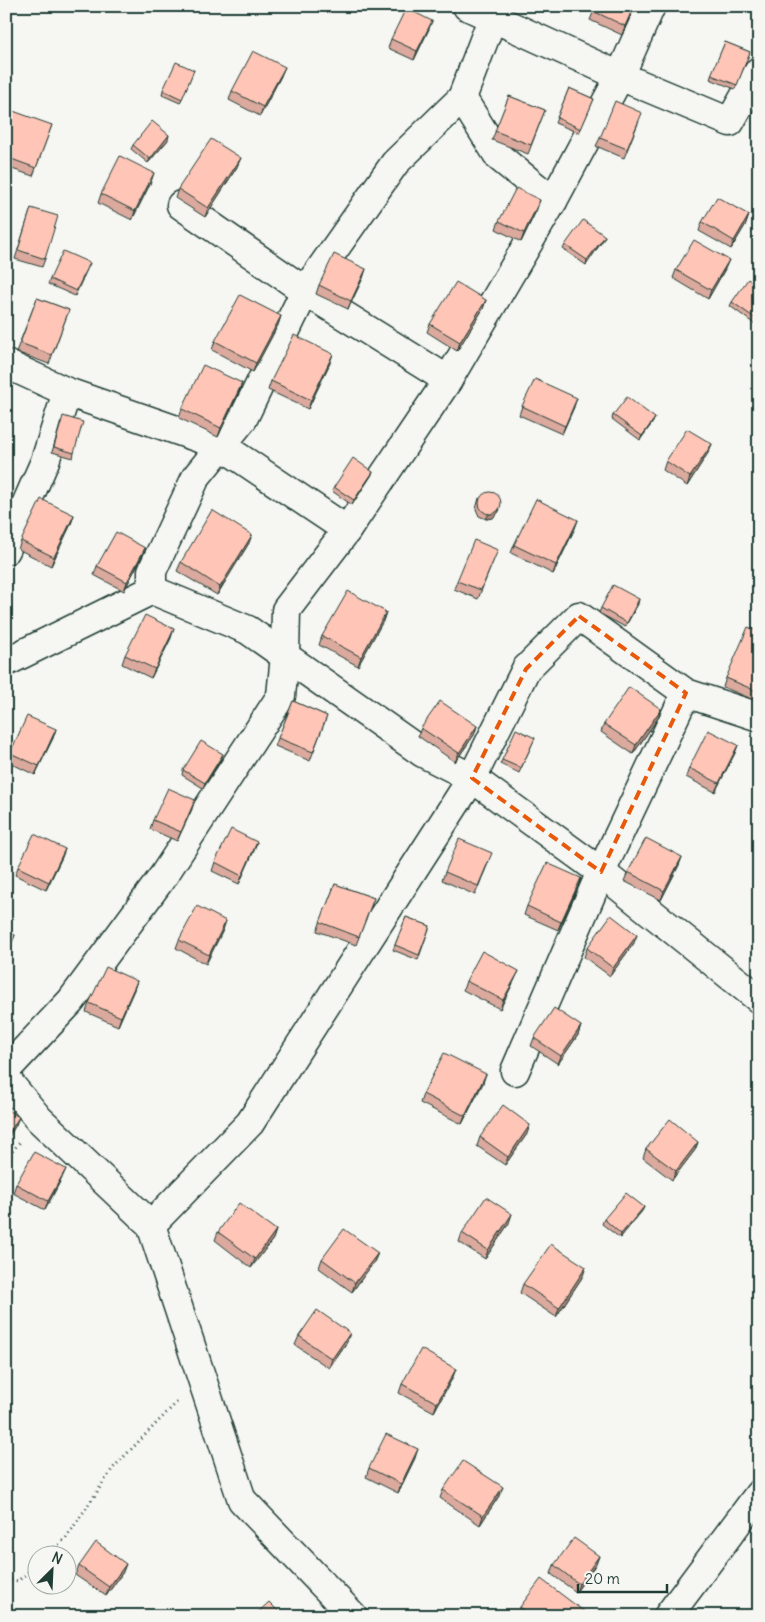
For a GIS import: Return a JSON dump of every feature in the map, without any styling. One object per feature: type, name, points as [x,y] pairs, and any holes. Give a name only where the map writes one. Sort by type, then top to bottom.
[{"type":"street","points":[[467,6],[494,12],[620,76],[730,122],[759,70]]},
{"type":"street","points":[[6,1070],[71,1001],[164,875],[281,696],[285,655],[286,610],[347,530],[448,380],[553,201],[620,76],[651,6]]},
{"type":"street","points":[[152,590],[152,571],[196,477],[242,419],[305,291],[395,163],[462,98],[494,12]]},
{"type":"street","points":[[462,98],[498,157],[553,201]]},
{"type":"street","points":[[182,205],[305,291],[448,380]]},
{"type":"street","points":[[6,364],[67,392],[222,446],[347,530]]},
{"type":"street","points":[[6,550],[45,461],[67,392]]},
{"type":"street","points":[[6,662],[152,590],[248,630],[424,753],[472,778],[601,872],[759,999]]},
{"type":"street","points":[[151,1225],[250,1123],[472,778],[526,669],[579,616],[686,693],[759,717]]},
{"type":"street","points":[[515,1071],[601,872],[686,693]]},
{"type":"street","points":[[6,1079],[39,1119],[151,1225],[242,1500],[353,1616]]},
{"type":"street","points":[[668,1616],[759,1494]]},
{"type":"path","points":[[59,1544],[66,1538],[113,1468],[201,1377]]},
{"type":"path","points":[[6,1579],[18,1581],[28,1572]]},
{"type":"highlighted area","points":[[579,616],[686,693],[601,872],[472,778],[526,669]]},
{"type":"building","points":[[596,6],[634,6],[625,26],[593,11]]},
{"type":"building","points":[[406,8],[432,21],[417,51],[391,39]]},
{"type":"building","points":[[725,42],[750,52],[737,85],[711,75]]},
{"type":"building","points":[[253,51],[285,67],[263,107],[232,91]]},
{"type":"building","points":[[176,62],[194,70],[182,99],[163,90]]},
{"type":"building","points":[[569,88],[594,99],[581,129],[557,118]]},
{"type":"building","points":[[509,96],[545,110],[531,145],[495,131]]},
{"type":"building","points":[[615,101],[642,113],[627,149],[600,138]]},
{"type":"building","points":[[13,111],[52,125],[36,168],[6,157],[6,131]]},
{"type":"building","points":[[152,121],[169,135],[150,159],[133,145]]},
{"type":"building","points":[[211,139],[241,158],[208,208],[178,189]]},
{"type":"building","points":[[120,156],[154,173],[135,211],[101,194]]},
{"type":"building","points":[[516,188],[540,200],[524,233],[499,221]]},
{"type":"building","points":[[717,197],[749,215],[734,241],[702,222]]},
{"type":"building","points":[[31,208],[58,216],[45,259],[18,250]]},
{"type":"building","points":[[583,220],[605,236],[587,260],[565,245]]},
{"type":"building","points":[[694,240],[729,260],[711,290],[676,270]]},
{"type":"building","points":[[63,251],[90,263],[76,291],[50,279]]},
{"type":"building","points":[[334,254],[366,269],[351,301],[319,285]]},
{"type":"building","points":[[748,279],[759,287],[759,321],[732,302]]},
{"type":"building","points":[[456,282],[486,300],[460,342],[430,324]]},
{"type":"building","points":[[240,295],[281,316],[256,363],[215,341]]},
{"type":"building","points":[[37,298],[69,310],[52,355],[20,343]]},
{"type":"building","points":[[294,335],[333,354],[311,400],[271,381]]},
{"type":"building","points":[[203,365],[242,383],[221,428],[182,409]]},
{"type":"building","points":[[535,379],[577,398],[565,426],[522,406]]},
{"type":"building","points":[[627,397],[655,418],[642,436],[613,415]]},
{"type":"building","points":[[63,416],[83,422],[74,453],[54,447]]},
{"type":"building","points":[[687,429],[712,444],[690,477],[666,461]]},
{"type":"building","points":[[353,458],[373,472],[354,500],[334,487]]},
{"type":"building","points":[[490,492],[498,495],[501,503],[498,511],[490,514],[482,511],[479,503],[482,495]]},
{"type":"building","points":[[41,499],[74,515],[54,557],[21,541]]},
{"type":"building","points":[[536,499],[578,520],[556,565],[514,545]]},
{"type":"building","points":[[212,510],[252,535],[220,587],[181,562]]},
{"type":"building","points":[[116,532],[145,548],[127,582],[97,566]]},
{"type":"building","points":[[474,540],[498,550],[481,590],[457,581]]},
{"type":"building","points":[[613,585],[639,599],[627,623],[601,608]]},
{"type":"building","points":[[348,591],[386,612],[361,657],[322,636]]},
{"type":"building","points":[[145,615],[174,629],[155,669],[125,655]]},
{"type":"building","points":[[748,627],[759,632],[759,692],[726,678]]},
{"type":"building","points":[[629,687],[661,709],[636,745],[604,724]]},
{"type":"building","points":[[293,701],[327,716],[313,752],[278,738]]},
{"type":"building","points":[[440,701],[477,726],[459,753],[421,728]]},
{"type":"building","points":[[27,716],[56,729],[39,766],[10,753]]},
{"type":"building","points":[[516,729],[535,738],[521,768],[502,760]]},
{"type":"building","points":[[708,730],[738,745],[719,783],[689,768]]},
{"type":"building","points":[[201,741],[223,754],[205,783],[183,770]]},
{"type":"building","points":[[168,788],[195,800],[181,832],[153,820]]},
{"type":"building","points":[[231,829],[257,842],[242,876],[215,862]]},
{"type":"building","points":[[34,834],[65,849],[49,882],[18,867]]},
{"type":"building","points":[[646,838],[682,857],[664,891],[628,872]]},
{"type":"building","points":[[459,839],[492,853],[478,886],[445,872]]},
{"type":"building","points":[[547,863],[581,878],[561,922],[527,906]]},
{"type":"building","points":[[335,884],[374,898],[359,937],[320,922]]},
{"type":"building","points":[[197,906],[226,921],[209,955],[179,940]]},
{"type":"building","points":[[611,915],[637,935],[613,968],[587,948]]},
{"type":"building","points":[[406,917],[430,926],[419,955],[395,945]]},
{"type":"building","points":[[6,931],[15,935],[6,953]]},
{"type":"building","points":[[482,951],[519,971],[503,1000],[466,981]]},
{"type":"building","points":[[106,967],[137,981],[121,1017],[89,1003]]},
{"type":"building","points":[[554,1008],[581,1026],[561,1056],[534,1038]]},
{"type":"building","points":[[444,1053],[486,1074],[465,1116],[423,1094]]},
{"type":"building","points":[[503,1105],[530,1125],[508,1157],[480,1137]]},
{"type":"building","points":[[6,1109],[19,1117],[6,1138]]},
{"type":"building","points":[[670,1119],[698,1142],[676,1171],[646,1149]]},
{"type":"building","points":[[34,1152],[66,1169],[48,1201],[16,1184]]},
{"type":"building","points":[[626,1193],[644,1207],[621,1234],[604,1219]]},
{"type":"building","points":[[486,1197],[512,1214],[488,1250],[462,1233]]},
{"type":"building","points":[[239,1203],[276,1230],[255,1259],[218,1232]]},
{"type":"building","points":[[344,1229],[378,1253],[355,1283],[322,1259]]},
{"type":"building","points":[[6,1235],[12,1239],[6,1248]]},
{"type":"building","points":[[551,1244],[586,1267],[559,1308],[523,1284]]},
{"type":"building","points":[[317,1310],[350,1333],[332,1359],[299,1336]]},
{"type":"building","points":[[421,1349],[456,1369],[437,1403],[402,1384]]},
{"type":"building","points":[[386,1434],[418,1449],[401,1484],[369,1468]]},
{"type":"building","points":[[463,1461],[503,1487],[483,1516],[443,1490]]},
{"type":"building","points":[[574,1538],[599,1556],[579,1584],[554,1565]]},
{"type":"building","points":[[96,1542],[126,1564],[109,1587],[79,1566]]},
{"type":"building","points":[[541,1579],[590,1616],[532,1616],[520,1607]]},
{"type":"building","points":[[269,1602],[283,1616],[254,1616]]}]
